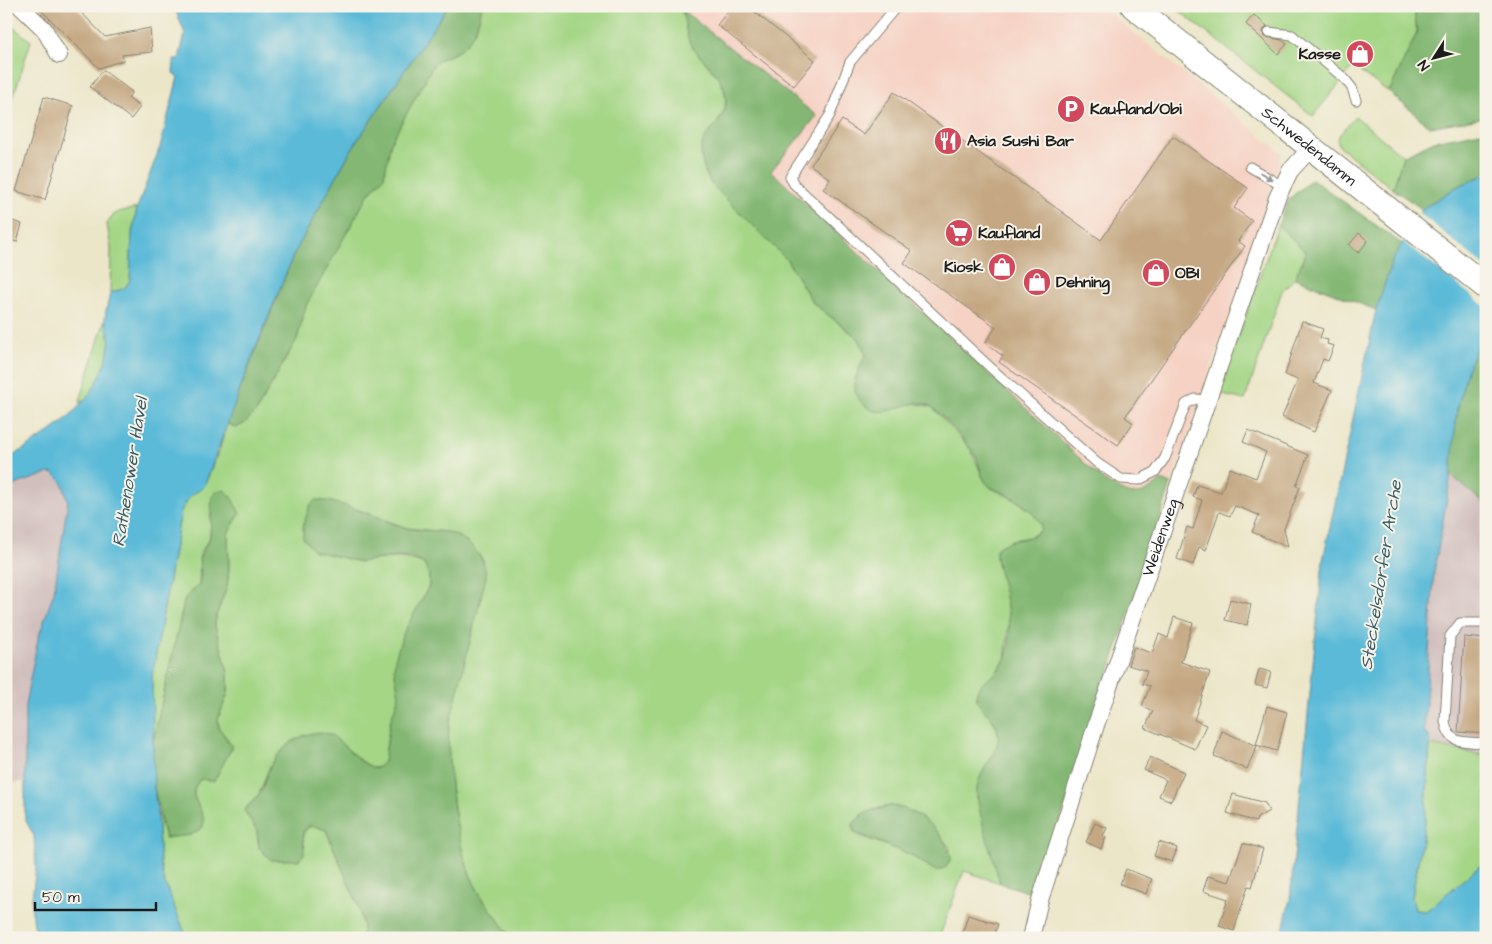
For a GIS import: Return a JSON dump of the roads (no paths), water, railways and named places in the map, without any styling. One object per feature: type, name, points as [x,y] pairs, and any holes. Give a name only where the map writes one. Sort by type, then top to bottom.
[{"type":"main road","name":"Schwedendamm","points":[[1133,6],[1486,287]]},
{"type":"street","points":[[20,6],[44,29],[59,55]]},
{"type":"street","name":"Weidenweg","points":[[1032,938],[1040,900],[1096,722],[1282,186],[1290,172],[1311,148]]},
{"type":"lane","points":[[897,6],[850,62],[830,115],[790,177],[794,184],[1006,382],[1097,463],[1121,479],[1139,480],[1155,472],[1165,458],[1186,404],[1195,399],[1209,400]]},
{"type":"lane","points":[[1269,32],[1292,35],[1344,78],[1352,88],[1356,100]]},
{"type":"lane","points":[[1250,167],[1282,186]]},
{"type":"lane","points":[[1486,623],[1460,624],[1450,636],[1445,721],[1447,732],[1457,741],[1486,743]]},
{"type":"water","name":"Rathenower Havel","points":[[174,6],[448,6],[351,150],[294,254],[253,355],[204,487],[190,496],[181,511],[152,677],[154,788],[160,863],[163,879],[187,938],[41,938],[34,925],[31,905],[36,868],[34,836],[25,819],[25,705],[38,639],[54,592],[68,501],[62,482],[54,474],[49,473],[6,488],[6,460],[40,439],[72,414],[96,383],[104,365],[109,342],[105,319],[110,293],[125,288],[130,280],[132,234],[137,208],[160,147],[178,77],[173,73],[174,60],[179,59],[185,34]]},
{"type":"water","name":"Steckelsdorfer Arche","points":[[1486,174],[1486,334],[1480,339],[1467,371],[1457,410],[1451,475],[1434,572],[1424,733],[1430,737],[1425,823],[1412,897],[1415,910],[1426,911],[1486,861],[1486,938],[1281,938],[1290,899],[1323,560],[1376,310],[1393,259],[1422,209],[1455,188]]},
{"type":"place","name":"Kasse","points":[[1360,54]]},
{"type":"place","name":"Kaufland/Obi","points":[[1071,109]]},
{"type":"place","name":"Asia Sushi Bar","points":[[948,141]]},
{"type":"place","name":"Kaufland","points":[[959,233]]},
{"type":"place","name":"Kiosk","points":[[1002,267]]},
{"type":"place","name":"OBI","points":[[1156,273]]},
{"type":"place","name":"Dehning","points":[[1037,282]]}]
